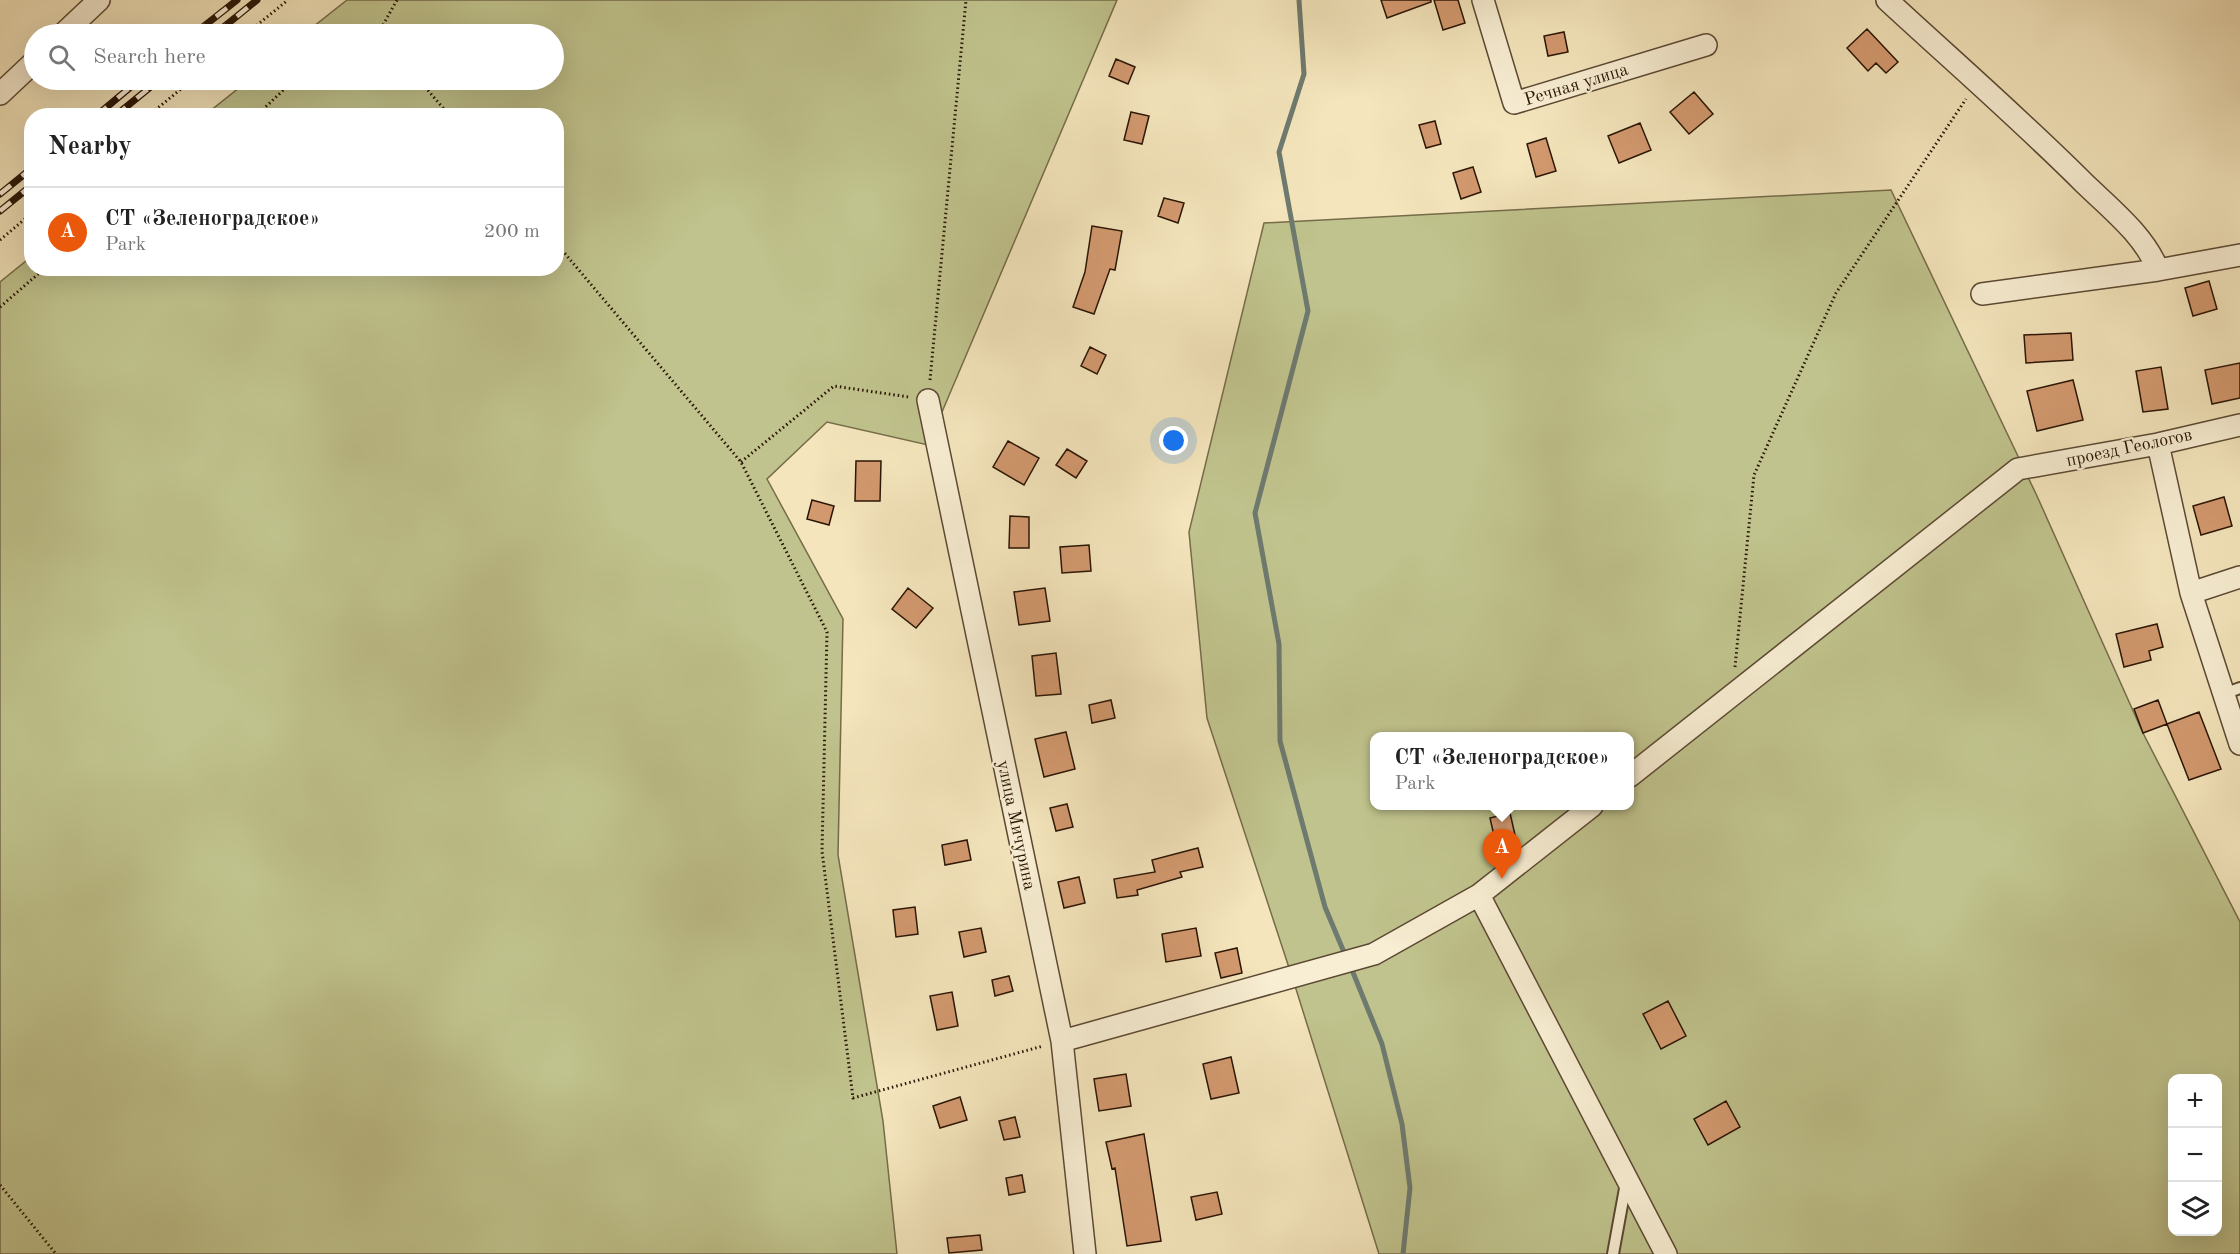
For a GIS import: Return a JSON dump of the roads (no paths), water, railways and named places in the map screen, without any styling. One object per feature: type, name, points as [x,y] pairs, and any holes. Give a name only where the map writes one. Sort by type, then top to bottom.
[{"type":"street","points":[[74,24],[99,0]]},
{"type":"street","name":"Речная улица","points":[[1483,0],[1514,103],[1706,45]]},
{"type":"street","points":[[1887,0],[2041,140],[2116,214],[2151,252],[2158,270]]},
{"type":"street","points":[[0,94],[24,71]]},
{"type":"street","points":[[1982,294],[2158,270],[2240,255]]},
{"type":"street","name":"улица Мичурина","points":[[928,400],[1062,1041],[1085,1254]]},
{"type":"street","name":"проезд Геологов","points":[[1634,772],[2018,469],[2158,444],[2240,425]]},
{"type":"street","points":[[2158,444],[2191,593],[2232,691],[2240,744]]},
{"type":"street","points":[[2191,593],[2240,577]]},
{"type":"street","points":[[1062,1041],[1374,954],[1479,895],[1587,810]]},
{"type":"street","points":[[1479,895],[1666,1254]]},
{"type":"lane","points":[[1613,1254],[1627,1179]]},
{"type":"waterway","points":[[1299,0],[1304,74],[1279,152],[1308,311],[1255,513],[1279,644],[1280,741],[1325,907],[1346,957]]},
{"type":"waterway","points":[[1350,965],[1382,1044],[1402,1124],[1410,1188],[1403,1254]]},
{"type":"railway","points":[[207,24],[237,0]]},
{"type":"railway","points":[[227,24],[257,0]]},
{"type":"railway","points":[[106,108],[127,90]]},
{"type":"railway","points":[[125,108],[147,90]]},
{"type":"railway","points":[[0,194],[24,174]]},
{"type":"railway","points":[[0,211],[24,192]]},
{"type":"place","name":"СТ «Зеленоградское»","points":[[1502,879]]}]
